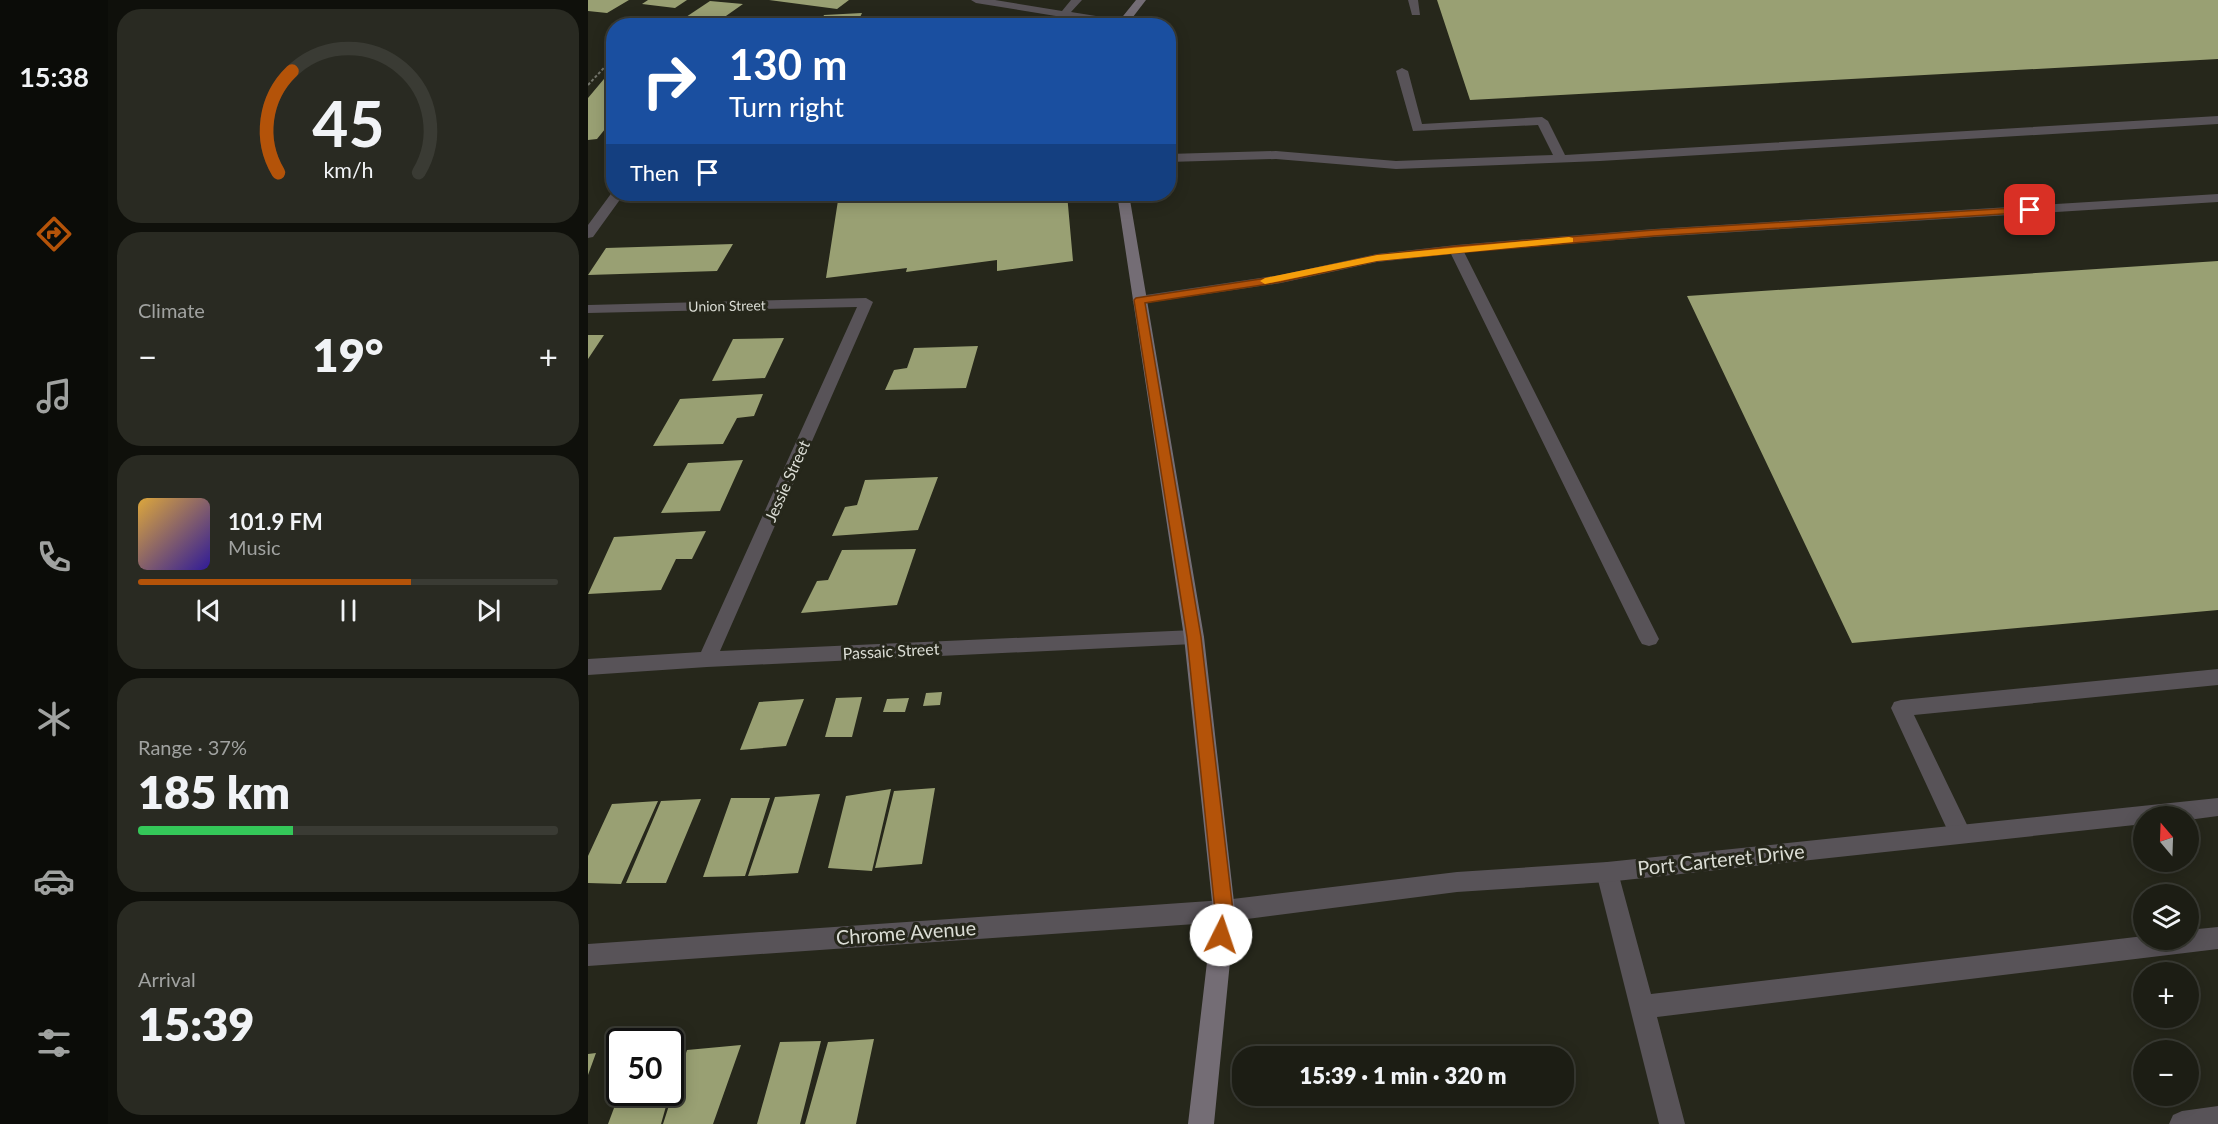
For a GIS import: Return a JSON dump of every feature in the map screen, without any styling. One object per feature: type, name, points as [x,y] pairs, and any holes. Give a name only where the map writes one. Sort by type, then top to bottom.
[{"type":"main road","points":[[1125,18],[1141,0]]},
{"type":"main road","points":[[1125,201],[1194,637],[1224,911],[1201,1124]]},
{"type":"street","points":[[1047,11],[1057,0]]},
{"type":"street","points":[[1064,14],[1077,0]]},
{"type":"street","points":[[1413,0],[1416,13]]},
{"type":"street","points":[[984,1],[1031,4],[1047,11],[1086,18]]},
{"type":"street","points":[[1402,71],[1418,128],[1542,121],[1561,158]]},
{"type":"street","points":[[1176,158],[1275,155],[1396,165],[1561,158],[2218,120]]},
{"type":"street","points":[[1139,300],[1281,279],[1377,258],[1456,249],[1654,233],[2218,198]]},
{"type":"street","points":[[588,234],[613,201]]},
{"type":"street","points":[[1456,249],[1649,639]]},
{"type":"street","name":"Union Street","points":[[588,309],[866,303]]},
{"type":"street","name":"Jessie Street","points":[[707,659],[866,303]]},
{"type":"street","name":"Passaic Street","points":[[588,668],[707,659],[1194,637]]},
{"type":"street","points":[[1960,833],[1901,708],[2218,677]]},
{"type":"street","name":"Port Carteret Drive","points":[[1224,911],[1457,882],[1607,873],[1960,833],[2218,807]]},
{"type":"street","points":[[1607,873],[1672,1124]]},
{"type":"street","name":"Chrome Avenue","points":[[588,955],[1224,911]]},
{"type":"street","points":[[1642,1007],[2218,938]]},
{"type":"street","points":[[2182,1124],[2218,1119]]},
{"type":"path","points":[[588,85],[606,66]]},
{"type":"building","points":[[588,0],[629,0],[607,13],[588,11]]},
{"type":"building","points":[[648,0],[687,0],[675,8],[642,4]]},
{"type":"building","points":[[769,0],[849,0],[837,9]]},
{"type":"building","points":[[1437,0],[2218,0],[2218,59],[1470,100]]},
{"type":"building","points":[[710,1],[743,4],[723,18],[684,18]]},
{"type":"building","points":[[862,13],[860,18],[823,18],[824,15]]},
{"type":"building","points":[[606,77],[606,128],[597,139],[588,140],[588,98]]},
{"type":"building","points":[[838,201],[1068,201],[1073,261],[997,271],[997,260],[906,272],[907,268],[826,278]]},
{"type":"building","points":[[733,244],[717,271],[588,275],[606,248]]},
{"type":"building","points":[[2218,261],[2218,610],[1852,643],[1687,296]]},
{"type":"building","points":[[588,335],[604,335],[588,359]]},
{"type":"building","points":[[784,338],[765,378],[712,381],[733,339]]},
{"type":"building","points":[[978,346],[966,388],[885,390],[894,370],[907,368],[914,348]]},
{"type":"building","points":[[763,394],[754,416],[737,418],[723,444],[653,446],[680,399]]},
{"type":"building","points":[[743,460],[720,511],[661,513],[688,463]]},
{"type":"building","points":[[938,477],[918,530],[832,536],[845,507],[857,505],[865,480]]},
{"type":"building","points":[[706,531],[692,559],[676,559],[661,590],[588,594],[614,537]]},
{"type":"building","points":[[916,549],[897,605],[801,613],[817,581],[828,580],[842,550]]},
{"type":"building","points":[[942,692],[940,705],[923,706],[926,693]]},
{"type":"building","points":[[862,697],[852,737],[825,737],[836,698]]},
{"type":"building","points":[[909,698],[905,712],[883,712],[887,699]]},
{"type":"building","points":[[804,699],[786,746],[740,750],[759,702]]},
{"type":"building","points":[[935,788],[922,864],[875,868],[894,791]]},
{"type":"building","points":[[891,789],[872,871],[828,868],[846,796]]},
{"type":"building","points":[[820,794],[798,873],[748,876],[775,797]]},
{"type":"building","points":[[731,798],[770,798],[745,876],[703,877]]},
{"type":"building","points":[[701,799],[666,883],[626,883],[661,801]]},
{"type":"building","points":[[658,801],[621,884],[588,883],[588,856],[612,804]]},
{"type":"building","points":[[874,1039],[856,1124],[805,1124],[828,1042]]},
{"type":"building","points":[[821,1041],[800,1124],[757,1124],[780,1042]]},
{"type":"building","points":[[741,1045],[713,1124],[663,1124],[669,1106],[684,1106],[684,1059],[687,1050]]},
{"type":"building","points":[[596,1053],[588,1075],[588,1054]]},
{"type":"building","points":[[615,1106],[666,1106],[661,1124],[608,1124]]},
{"type":"slow traffic","points":[[1265,281],[1377,258],[1569,240]]},
{"type":"route","points":[[1221,935],[1224,911],[1194,637],[1139,300],[1281,279],[1377,258],[1456,249],[1654,233],[2030,210]]}]
